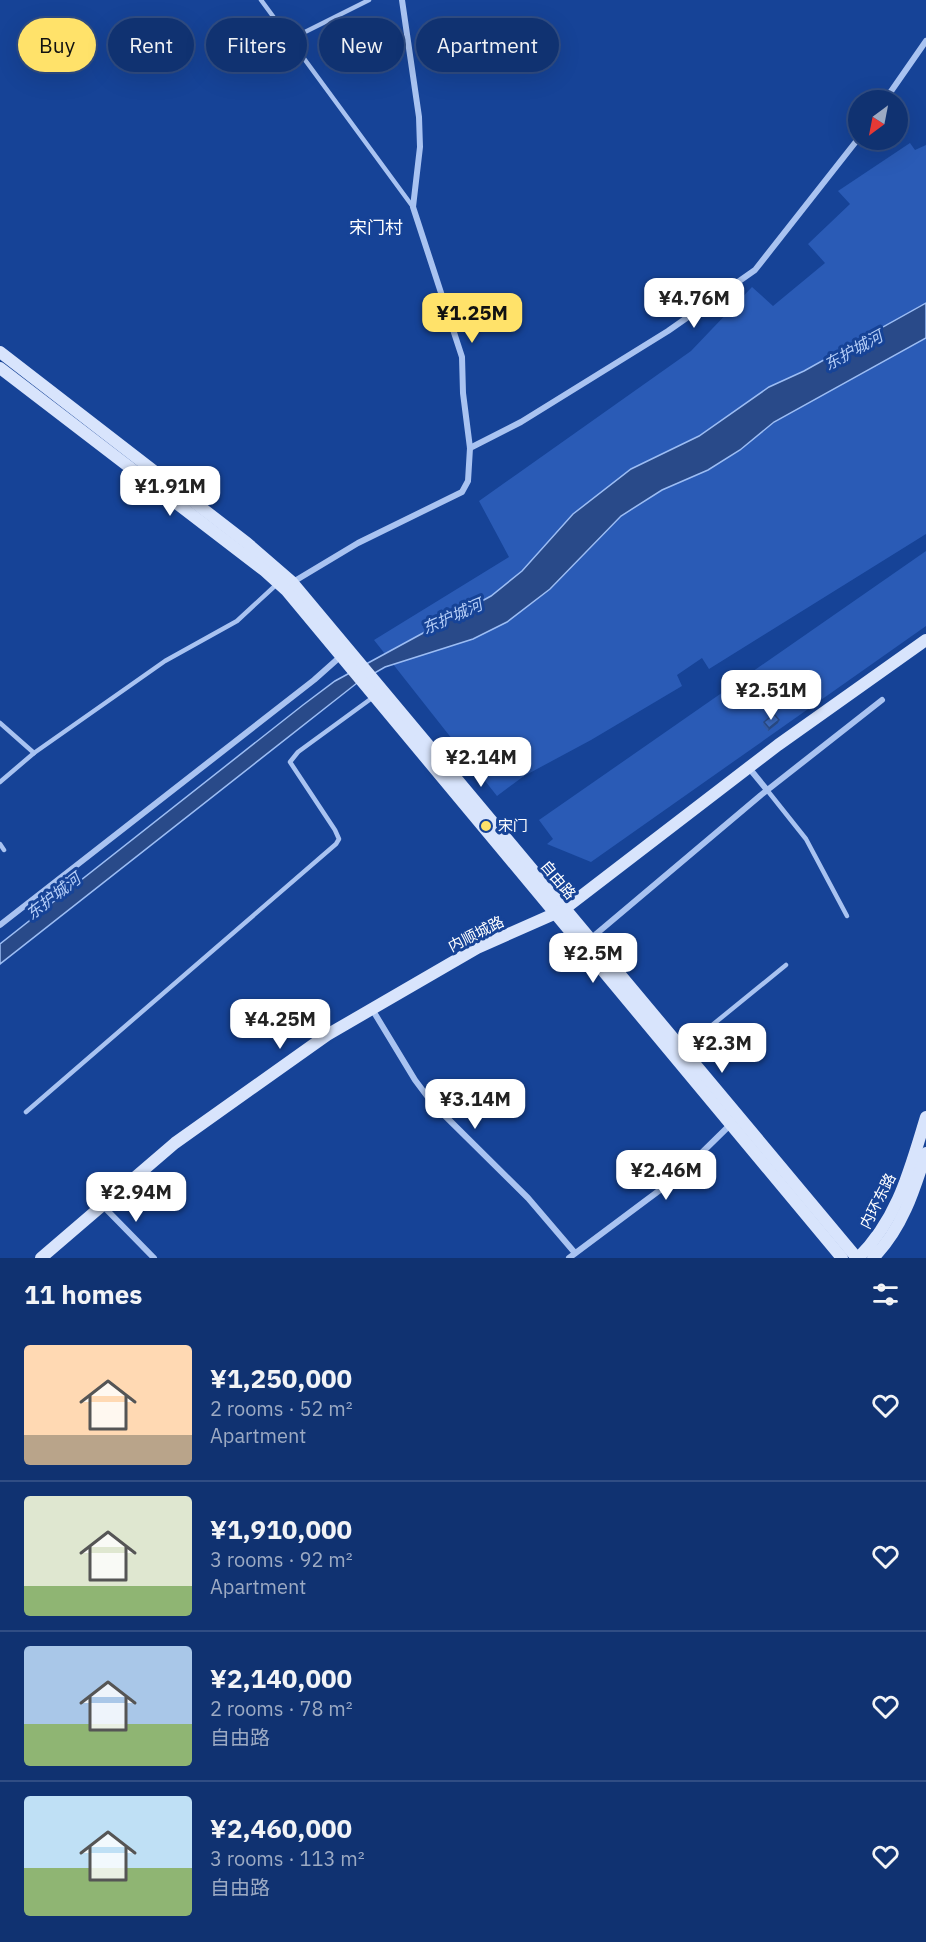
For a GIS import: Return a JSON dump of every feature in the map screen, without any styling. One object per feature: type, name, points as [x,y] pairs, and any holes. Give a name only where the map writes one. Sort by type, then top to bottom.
[{"type":"street","points":[[292,582],[358,543],[462,492],[468,481],[470,448],[459,339],[413,207],[420,147],[419,117],[402,0]]},
{"type":"street","points":[[892,90],[926,41]]},
{"type":"street","points":[[470,448],[521,422],[668,332],[755,270],[849,150]]},
{"type":"street","points":[[0,352],[247,543],[292,582],[346,658]]},
{"type":"street","points":[[0,368],[278,582],[346,658]]},
{"type":"street","name":"内顺城路","points":[[41,1258],[175,1143],[327,1035],[477,948],[559,912],[748,767],[926,640]]},
{"type":"street","points":[[0,925],[314,680],[346,658]]},
{"type":"street","name":"自由路","points":[[346,658],[735,1121],[858,1258]]},
{"type":"street","points":[[589,940],[767,790],[882,700]]},
{"type":"street","points":[[748,767],[767,790]]},
{"type":"street","name":"自由路","points":[[559,912],[589,940],[682,1050],[842,1258]]},
{"type":"street","points":[[372,1009],[415,1080],[433,1104],[528,1198],[575,1253]]},
{"type":"street","name":"内环东路","points":[[858,1258],[880,1235],[903,1192],[926,1117]]},
{"type":"street","points":[[569,1258],[676,1178],[735,1121]]},
{"type":"street","name":"内环东路","points":[[873,1258],[889,1241],[908,1205],[926,1153]]},
{"type":"street","points":[[102,1205],[154,1258]]},
{"type":"lane","points":[[261,0],[275,18]]},
{"type":"lane","points":[[307,31],[369,0]]},
{"type":"lane","points":[[307,61],[413,207]]},
{"type":"lane","points":[[0,782],[33,753],[165,661],[237,621],[278,582]]},
{"type":"lane","points":[[26,1112],[336,844],[339,838],[335,830],[290,762],[298,752],[372,691]]},
{"type":"lane","points":[[0,723],[33,753]]},
{"type":"lane","points":[[767,790],[806,839],[847,916]]},
{"type":"lane","points":[[0,844],[4,849]]},
{"type":"lane","points":[[682,1050],[786,965]]},
{"type":"shaded area","points":[[910,143],[915,150],[926,145],[926,534],[709,669],[702,658],[677,675],[682,686],[591,740],[524,776],[497,796],[374,640],[509,557],[479,501],[691,351],[752,287],[773,306],[825,263],[808,244],[850,204],[838,191],[900,150],[908,150]]},
{"type":"shaded area","points":[[926,551],[926,626],[591,862],[547,844],[553,839],[539,820]]},
{"type":"water","name":"东护城河","points":[[926,303],[926,338],[774,422],[740,450],[708,470],[662,490],[621,516],[550,589],[507,622],[473,639],[385,667],[357,683],[0,964],[0,944],[303,705],[335,681],[491,596],[522,571],[573,514],[631,469],[699,436],[769,387],[804,371]]},
{"type":"building","points":[[774,714],[779,720],[769,728],[764,722]]},
{"type":"place","name":"宋门","points":[[486,826]]},
{"type":"district","name":"宋门村","points":[[376,228]]}]
